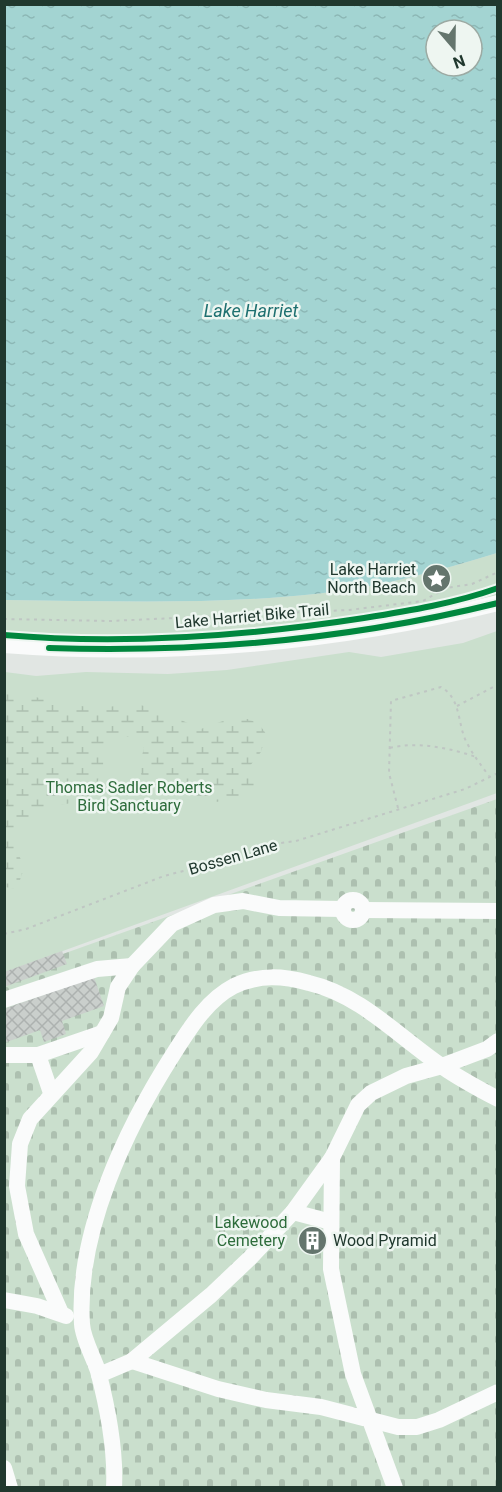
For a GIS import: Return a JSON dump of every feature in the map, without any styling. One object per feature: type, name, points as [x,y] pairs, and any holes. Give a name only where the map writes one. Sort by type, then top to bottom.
[{"type":"street","points":[[4,645],[112,650],[242,644],[359,631],[443,616],[498,603]]},
{"type":"street","points":[[61,1313],[32,1249],[17,1186],[20,1144],[30,1119],[51,1093],[91,1052],[111,1018],[118,987],[132,966],[172,924],[214,905],[243,902],[279,908],[343,909],[345,903],[351,900],[358,901],[363,910],[498,911]]},
{"type":"street","points":[[4,1000],[96,969],[132,966]]},
{"type":"street","points":[[114,1488],[115,1462],[99,1375],[82,1326],[87,1258],[105,1192],[128,1136],[150,1091],[196,1019],[233,987],[262,976],[312,983],[368,1011],[442,1066],[498,1099]]},
{"type":"street","points":[[4,1054],[38,1055],[102,1033]]},
{"type":"street","points":[[99,1375],[132,1361],[211,1295],[293,1212],[332,1158],[357,1106],[371,1093],[406,1076],[442,1066],[487,1049],[498,1041]]},
{"type":"street","points":[[38,1055],[51,1093]]},
{"type":"street","points":[[332,1158],[331,1269],[335,1290],[354,1374],[395,1488]]},
{"type":"street","points":[[293,1212],[331,1222]]},
{"type":"street","points":[[4,1300],[61,1313],[82,1326]]},
{"type":"street","points":[[132,1361],[218,1389],[266,1401],[321,1407],[398,1427],[417,1427],[439,1420],[498,1392]]},
{"type":"street","points":[[4,1468],[10,1488]]},
{"type":"path","points":[[4,619],[110,621],[349,610],[423,601],[446,588],[472,584],[498,572]]},
{"type":"path","points":[[399,612],[440,602]]},
{"type":"path","points":[[457,706],[495,686]]},
{"type":"path","points":[[398,809],[389,773],[391,701],[441,687],[449,692],[457,706],[466,742],[489,776]]},
{"type":"path","points":[[389,748],[431,747],[476,757]]},
{"type":"green space","points":[[497,553],[497,603],[242,644],[5,645],[4,600],[199,601],[315,594],[361,588],[407,578]]},
{"type":"green space","name":"Thomas Sadler Roberts Bird Sanctuary","points":[[497,631],[497,793],[5,972],[5,672],[36,676],[86,672],[168,674],[227,670],[349,652],[381,657],[463,643]]},
{"type":"green space","points":[[4,685],[8,690],[59,703],[96,708],[137,704],[161,711],[201,729],[236,718],[252,721],[266,734],[261,752],[249,767],[250,772],[261,778],[262,784],[246,793],[216,802],[202,802],[174,795],[143,780],[139,767],[144,748],[138,739],[111,733],[104,736],[103,771],[87,801],[36,808],[13,839],[24,868],[17,889],[5,887]]},
{"type":"green space","name":"Lakewood Cemetery","points":[[497,799],[497,1487],[5,1487],[4,975]]},
{"type":"water","name":"Lake Harriet","points":[[5,4],[497,5],[497,553],[407,578],[361,588],[315,594],[238,600],[5,600]]},
{"type":"building","points":[[62,951],[67,964],[4,987],[4,972]]},
{"type":"building","points":[[94,977],[104,1006],[62,1021],[66,1034],[44,1042],[40,1030],[4,1043],[4,1009]]},
{"type":"building","name":"Wood Pyramid","points":[[315,1235],[318,1243],[310,1246],[307,1238]]},
{"type":"cycle path","name":"Lake Harriet Bike Trail","points":[[4,635],[139,639],[275,630],[415,609],[466,598],[498,588]]},
{"type":"cycle path","points":[[49,648],[162,648],[275,641],[387,626],[498,603]]},
{"type":"place","name":"Lake Harriet North Beach","points":[[437,578]]},
{"type":"place","name":"Wood Pyramid","points":[[312,1240]]}]
